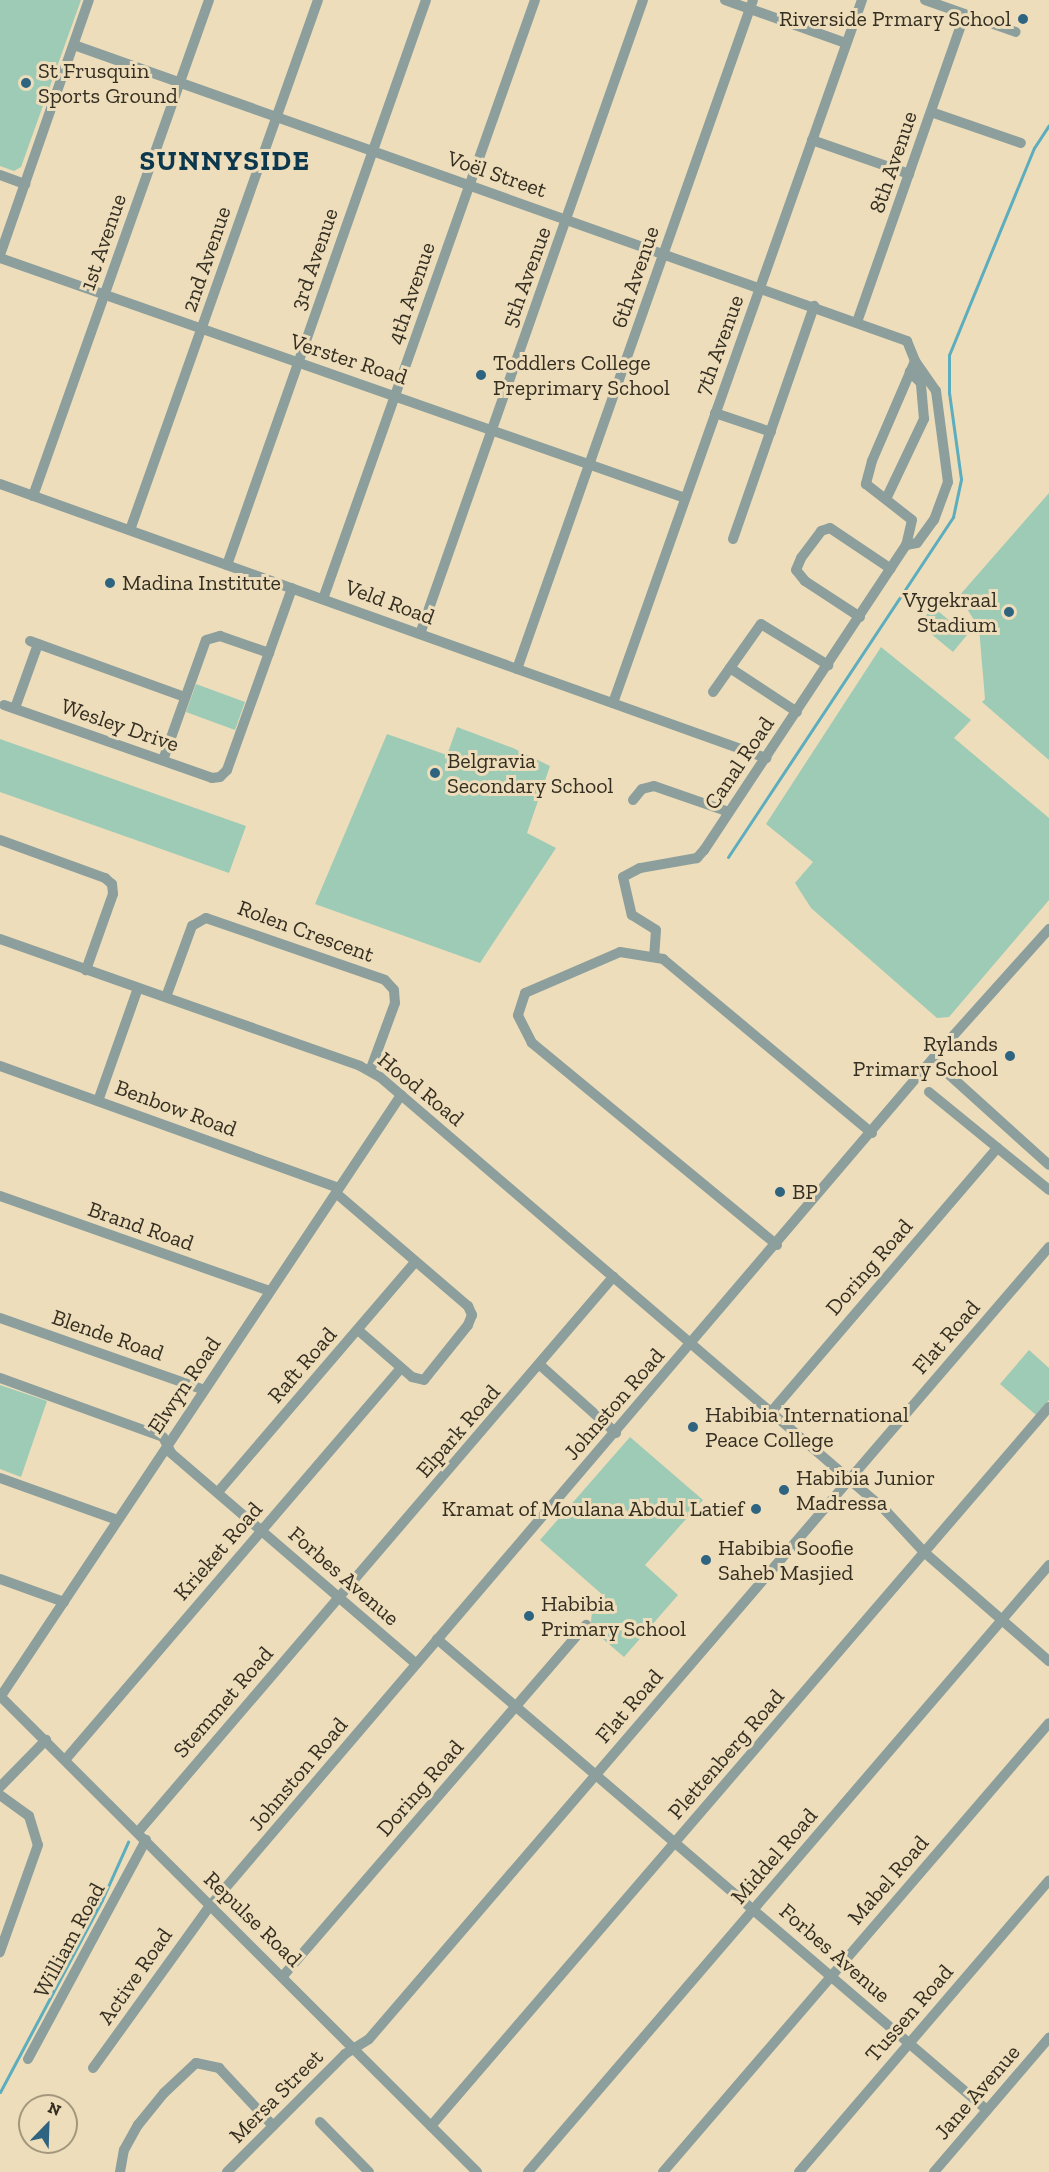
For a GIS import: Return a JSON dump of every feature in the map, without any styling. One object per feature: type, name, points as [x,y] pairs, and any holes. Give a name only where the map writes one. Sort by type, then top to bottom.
[{"type":"street","points":[[0,257],[89,0]]},
{"type":"street","name":"1st Avenue","points":[[33,496],[210,0]]},
{"type":"street","name":"2nd Avenue","points":[[130,530],[318,0]]},
{"type":"street","name":"3rd Avenue","points":[[227,565],[426,0]]},
{"type":"street","name":"4th Avenue","points":[[323,599],[535,0]]},
{"type":"street","name":"5th Avenue","points":[[420,634],[643,0]]},
{"type":"street","points":[[725,0],[751,4],[846,43]]},
{"type":"street","name":"7th Avenue","points":[[613,703],[862,0]]},
{"type":"street","points":[[925,0],[1016,32]]},
{"type":"street","name":"6th Avenue","points":[[517,669],[751,4]]},
{"type":"street","name":"8th Avenue","points":[[857,322],[965,14]]},
{"type":"street","name":"Voël Street","points":[[74,45],[857,322],[907,341],[915,361]]},
{"type":"street","points":[[931,112],[1021,143]]},
{"type":"street","points":[[812,140],[909,174]]},
{"type":"street","points":[[0,175],[25,184]]},
{"type":"street","name":"Verster Road","points":[[0,257],[685,498]]},
{"type":"street","points":[[733,539],[814,306]]},
{"type":"street","points":[[915,361],[936,391],[948,482],[943,506],[929,528],[916,544],[906,545],[912,520],[866,484],[872,461],[915,361]]},
{"type":"street","points":[[886,499],[912,450],[925,412],[921,383],[910,372]]},
{"type":"street","points":[[715,413],[771,432]]},
{"type":"street","name":"Veld Road","points":[[0,484],[766,758]]},
{"type":"street","points":[[860,618],[805,581],[796,570],[798,561],[821,531],[830,528],[891,569]]},
{"type":"street","name":"Canal Road","points":[[654,956],[656,930],[632,915],[623,877],[640,868],[697,858],[860,618],[906,545]]},
{"type":"street","points":[[163,760],[204,643],[212,636],[268,653],[292,588]]},
{"type":"street","points":[[713,692],[756,628],[764,624],[828,665]]},
{"type":"street","name":"Wesley Drive","points":[[185,697],[34,642],[10,707],[212,778],[223,776],[268,653]]},
{"type":"street","points":[[729,668],[797,712]]},
{"type":"street","points":[[633,800],[642,789],[654,786],[729,812]]},
{"type":"street","points":[[0,840],[105,878],[112,884],[113,894],[86,970]]},
{"type":"street","name":"Rolen Crescent","points":[[166,997],[192,927],[206,918],[385,981],[394,990],[395,1003],[370,1071]]},
{"type":"street","name":"Johnston Road","points":[[210,1906],[777,1245],[935,1056],[1049,929]]},
{"type":"street","name":"Hood Road","points":[[0,939],[370,1071],[771,1412],[894,1519],[924,1552],[1049,1661]]},
{"type":"street","points":[[777,1245],[528,1038],[518,1015],[521,1000],[531,989],[620,952],[654,956],[671,964],[872,1132]]},
{"type":"street","points":[[98,1101],[138,988]]},
{"type":"street","points":[[935,1056],[945,1071],[1049,1165]]},
{"type":"street","name":"Benbow Road","points":[[0,1066],[338,1190],[468,1306],[472,1315],[468,1325],[428,1379],[417,1380],[400,1368]]},
{"type":"street","points":[[929,1092],[1049,1190]]},
{"type":"street","name":"Elwyn Road","points":[[0,1696],[401,1095]]},
{"type":"street","name":"Doring Road","points":[[771,1412],[998,1148]]},
{"type":"street","name":"Brand Road","points":[[0,1196],[270,1291]]},
{"type":"street","name":"Flat Road","points":[[354,2050],[369,2039],[1049,1247]]},
{"type":"street","name":"Raft Road","points":[[218,1492],[416,1262]]},
{"type":"street","name":"Elpark Road","points":[[338,1598],[540,1365],[613,1277]]},
{"type":"street","name":"Blende Road","points":[[0,1318],[204,1390]]},
{"type":"street","points":[[358,1330],[400,1368]]},
{"type":"street","points":[[540,1365],[616,1433]]},
{"type":"street","name":"Krieket Road","points":[[65,1760],[400,1368]]},
{"type":"street","name":"Forbes Avenue","points":[[0,1378],[161,1435],[167,1446],[218,1492],[416,1664]]},
{"type":"street","name":"Plettenberg Road","points":[[431,2126],[1049,1407]]},
{"type":"street","points":[[0,1478],[117,1520]]},
{"type":"street","name":"Middel Road","points":[[528,2172],[1049,1564]]},
{"type":"street","points":[[0,1580],[64,1602]]},
{"type":"street","name":"Stemmet Road","points":[[142,1836],[338,1598]]},
{"type":"street","name":"Doring Road","points":[[283,1976],[586,1625]]},
{"type":"street","name":"Forbes Avenue","points":[[437,1639],[987,2110]]},
{"type":"street","name":"Repulse Road","points":[[0,1696],[477,2172]]},
{"type":"street","name":"Mabel Road","points":[[663,2172],[1049,1723]]},
{"type":"street","points":[[0,1787],[46,1740]]},
{"type":"street","points":[[0,1795],[29,1816],[38,1845],[0,1952]]},
{"type":"street","name":"William Road","points":[[28,2059],[142,1836]]},
{"type":"street","name":"Tussen Road","points":[[799,2172],[1049,1880]]},
{"type":"street","name":"Active Road","points":[[93,2068],[210,1906]]},
{"type":"street","name":"Jane Avenue","points":[[934,2172],[1049,2038]]},
{"type":"street","name":"Mersa Street","points":[[227,2172],[345,2054],[354,2050]]},
{"type":"street","points":[[120,2172],[124,2150],[138,2125],[164,2093],[196,2063],[207,2062],[219,2068],[273,2126]]},
{"type":"street","points":[[320,2122],[369,2172]]},
{"type":"green space","name":"St Frusquin Sports Ground","points":[[0,0],[81,0],[21,167],[14,171],[0,166]]},
{"type":"green space","name":"Vygekraal Stadium","points":[[1049,493],[1049,760],[982,702],[985,699],[979,628],[959,596]]},
{"type":"green space","points":[[933,607],[967,635],[953,652],[919,624]]},
{"type":"green space","points":[[881,647],[971,720],[954,738],[1049,818],[1049,900],[949,1017],[937,1018],[811,908],[795,883],[813,862],[766,824]]},
{"type":"green space","points":[[196,684],[245,702],[235,730],[186,712]]},
{"type":"green space","points":[[457,727],[513,748],[550,766],[527,833],[556,848],[480,963],[315,904],[387,734],[447,755]]},
{"type":"green space","points":[[0,739],[246,826],[229,873],[0,792]]},
{"type":"green space","points":[[1029,1350],[1049,1368],[1049,1400],[1036,1415],[1000,1384]]},
{"type":"green space","points":[[0,1385],[47,1401],[21,1477],[0,1469]]},
{"type":"green space","points":[[630,1437],[703,1500],[645,1565],[678,1595],[624,1657],[590,1628],[592,1613],[605,1597],[540,1540]]},
{"type":"waterway","points":[[728,857],[953,517],[961,479],[949,393],[949,355],[1034,148],[1049,125]]},
{"type":"waterway","points":[[0,2092],[102,1900],[128,1842]]},
{"type":"place","name":"Riverside Prmary School","points":[[1023,19]]},
{"type":"place","name":"St Frusquin Sports Ground","points":[[26,83]]},
{"type":"place","name":"Toddlers College Preprimary School","points":[[481,375]]},
{"type":"place","name":"Madina Institute","points":[[110,583]]},
{"type":"place","name":"Vygekraal Stadium","points":[[1009,612]]},
{"type":"place","name":"Belgravia Secondary School","points":[[435,773]]},
{"type":"place","name":"Rylands Primary School","points":[[1010,1056]]},
{"type":"place","name":"BP","points":[[780,1192]]},
{"type":"place","name":"Habibia International Peace College","points":[[693,1427]]},
{"type":"place","name":"Habibia Junior Madressa","points":[[784,1490]]},
{"type":"place","name":"Kramat of Moulana Abdul Latief","points":[[756,1509]]},
{"type":"place","name":"Habibia Soofie Saheb Masjied","points":[[706,1560]]},
{"type":"place","name":"Habibia Primary School","points":[[529,1616]]},
{"type":"district","name":"SUNNYSIDE","points":[[225,161]]}]
